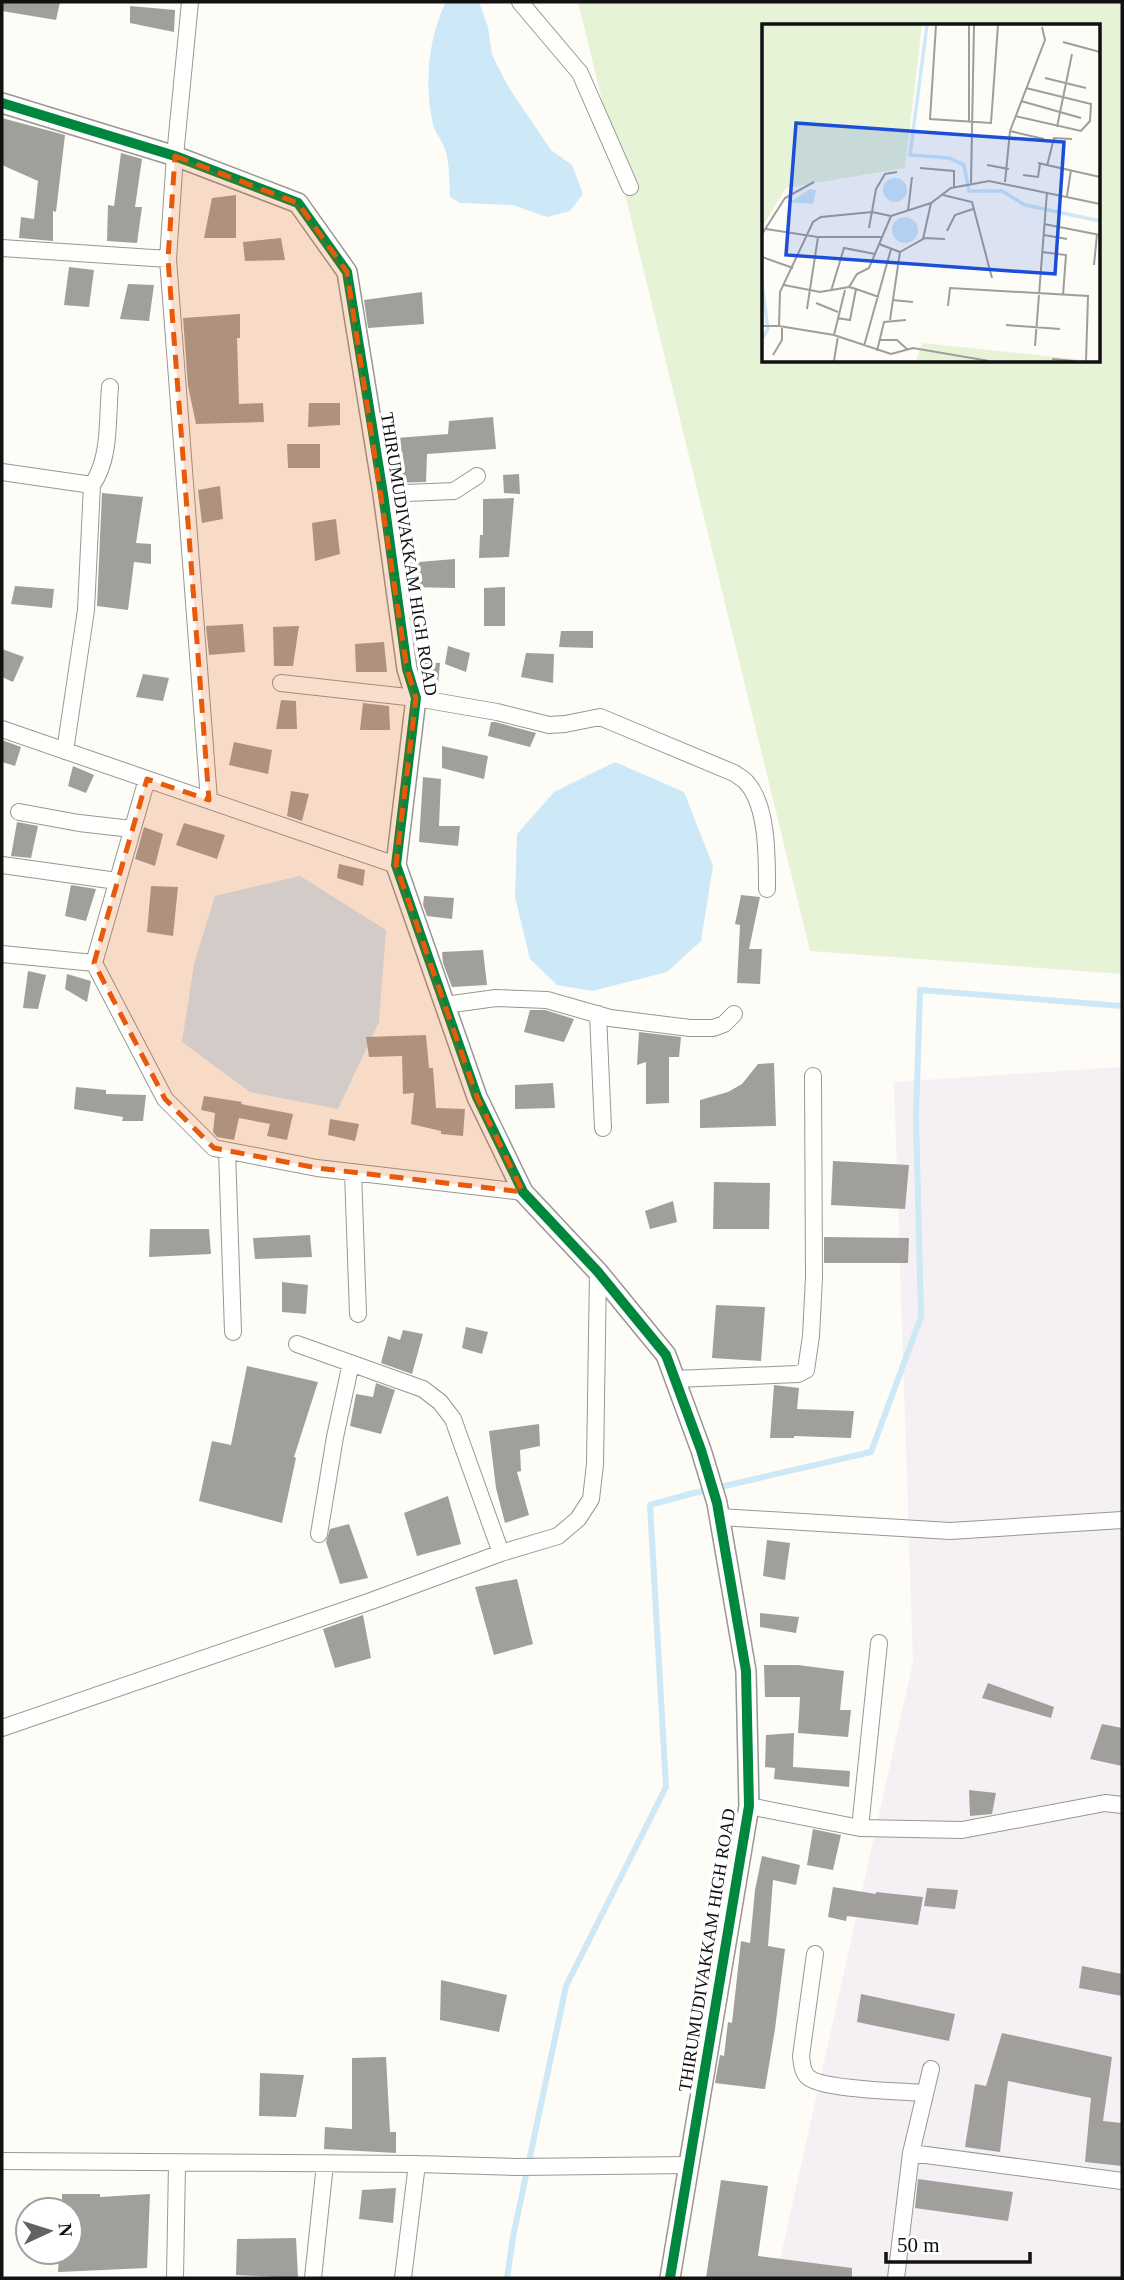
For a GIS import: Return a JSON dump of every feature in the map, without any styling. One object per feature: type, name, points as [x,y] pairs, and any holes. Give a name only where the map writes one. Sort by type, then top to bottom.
[{"type":"street","points":[[190,2],[168,259],[209,800]]},
{"type":"street","points":[[520,2],[580,73],[630,187]]},
{"type":"street","name":"THIRUMUDIVAKKAM HIGH ROAD","points":[[2,103],[175,156],[298,203],[347,272],[383,494],[407,669],[416,698],[396,865],[477,1097],[523,1192],[598,1272],[666,1354],[701,1450],[718,1510],[746,1671],[749,1806],[670,2278]]},
{"type":"street","points":[[2,248],[168,259]]},
{"type":"street","points":[[65,751],[86,610],[93,485],[104,460],[110,387]]},
{"type":"street","points":[[2,472],[93,485]]},
{"type":"street","points":[[383,494],[454,491],[477,477]]},
{"type":"street","points":[[281,682],[416,698],[497,712],[549,725],[600,717],[734,773],[747,782],[761,815],[767,852],[767,889]]},
{"type":"street","points":[[2,729],[396,865]]},
{"type":"street","points":[[147,779],[94,963],[165,1099],[214,1148],[317,1168],[523,1192]]},
{"type":"street","points":[[19,812],[132,829]]},
{"type":"street","points":[[2,865],[117,881]]},
{"type":"street","points":[[2,954],[94,963]]},
{"type":"street","points":[[445,1005],[496,998],[547,1000],[631,1021],[690,1028],[713,1028],[724,1024],[734,1014]]},
{"type":"street","points":[[598,1014],[603,1128]]},
{"type":"street","points":[[674,1379],[798,1374],[806,1370],[814,1277],[813,1076]]},
{"type":"street","points":[[227,1150],[233,1332]]},
{"type":"street","points":[[353,1172],[358,1314]]},
{"type":"street","points":[[2,1728],[371,1601],[501,1553],[558,1536],[578,1518],[591,1499],[595,1464],[598,1272]]},
{"type":"street","points":[[297,1344],[423,1389],[440,1402],[453,1419],[501,1553]]},
{"type":"street","points":[[318,1535],[351,1363]]},
{"type":"street","points":[[718,1510],[950,1531],[1122,1520]]},
{"type":"street","points":[[860,1828],[879,1643]]},
{"type":"street","points":[[749,1806],[860,1828],[962,1830],[1105,1803],[1122,1805]]},
{"type":"street","points":[[814,1954],[801,2056],[803,2070],[809,2079],[824,2084],[924,2093]]},
{"type":"street","points":[[896,2278],[911,2153],[931,2069]]},
{"type":"street","points":[[911,2153],[1122,2181]]},
{"type":"street","points":[[2,2161],[516,2167],[689,2165]]},
{"type":"street","points":[[175,2278],[177,2164]]},
{"type":"street","points":[[313,2278],[325,2164]]},
{"type":"street","points":[[403,2278],[416,2164]]},
{"type":"highlighted area","points":[[175,156],[298,203],[347,272],[407,669],[416,698],[396,865],[477,1097],[523,1192],[317,1168],[214,1148],[165,1099],[94,963],[147,779],[209,800],[168,259]]},
{"type":"shaded area","points":[[1122,1067],[1122,2278],[776,2278],[913,1662],[894,1082]]},
{"type":"green space","points":[[578,2],[1122,2],[1122,974],[810,951]]},
{"type":"water","points":[[446,2],[479,2],[488,27],[492,55],[509,88],[551,150],[572,165],[583,194],[570,211],[547,217],[513,205],[460,203],[450,197],[447,154],[433,124],[428,78],[435,31]]},
{"type":"water","points":[[615,762],[684,792],[713,866],[701,941],[667,972],[592,991],[557,985],[530,959],[515,897],[517,834],[554,792]]},
{"type":"water","points":[[300,876],[386,930],[379,1022],[338,1109],[250,1092],[182,1042],[194,964],[215,896]]},
{"type":"building","points":[[2,2],[60,2],[56,20],[2,11]]},
{"type":"building","points":[[130,6],[175,10],[174,32],[130,23]]},
{"type":"building","points":[[2,118],[65,135],[56,212],[53,211],[53,241],[19,238],[21,217],[34,219],[38,181],[2,165]]},
{"type":"building","points":[[121,153],[142,159],[135,207],[142,207],[137,243],[107,241],[108,205],[114,206]]},
{"type":"building","points":[[236,195],[236,238],[204,238],[212,198]]},
{"type":"building","points":[[281,238],[285,260],[245,261],[243,242]]},
{"type":"building","points":[[69,267],[94,270],[89,307],[64,305]]},
{"type":"building","points":[[128,284],[154,285],[149,321],[120,319]]},
{"type":"building","points":[[422,292],[424,324],[368,328],[364,300]]},
{"type":"building","points":[[240,314],[240,338],[237,338],[239,404],[263,403],[264,422],[196,424],[188,386],[183,318]]},
{"type":"building","points":[[309,403],[340,403],[340,425],[308,427]]},
{"type":"building","points":[[493,417],[496,449],[427,454],[426,482],[394,483],[393,463],[402,463],[396,438],[448,434],[449,421]]},
{"type":"building","points":[[287,444],[320,444],[320,468],[288,468]]},
{"type":"building","points":[[519,474],[520,494],[504,493],[503,475]]},
{"type":"building","points":[[220,486],[223,519],[202,523],[198,490]]},
{"type":"building","points":[[102,493],[143,497],[136,543],[151,544],[151,564],[134,562],[128,610],[97,606]]},
{"type":"building","points":[[514,498],[509,557],[479,558],[480,535],[483,535],[483,499]]},
{"type":"building","points":[[336,519],[340,554],[315,561],[312,523]]},
{"type":"building","points":[[455,559],[455,588],[408,587],[406,563]]},
{"type":"building","points":[[15,586],[54,589],[52,608],[11,604]]},
{"type":"building","points":[[505,587],[505,626],[484,626],[484,588]]},
{"type":"building","points":[[243,624],[245,652],[209,655],[206,626]]},
{"type":"building","points":[[299,626],[293,666],[274,666],[273,627]]},
{"type":"building","points":[[561,631],[593,631],[593,648],[559,647]]},
{"type":"building","points":[[384,642],[387,672],[356,672],[355,644]]},
{"type":"building","points":[[448,646],[470,653],[466,672],[445,664]]},
{"type":"building","points":[[2,649],[24,657],[13,682],[2,677]]},
{"type":"building","points":[[526,653],[554,654],[553,683],[521,677]]},
{"type":"building","points":[[418,662],[440,663],[438,686],[425,684]]},
{"type":"building","points":[[143,674],[169,678],[163,701],[136,697]]},
{"type":"building","points":[[281,700],[296,701],[297,729],[276,729]]},
{"type":"building","points":[[363,703],[389,706],[390,730],[360,730]]},
{"type":"building","points":[[491,722],[536,733],[530,747],[488,736]]},
{"type":"building","points":[[2,740],[21,747],[15,766],[2,762]]},
{"type":"building","points":[[234,742],[272,750],[268,774],[229,765]]},
{"type":"building","points":[[442,746],[488,756],[484,779],[442,768]]},
{"type":"building","points":[[73,766],[94,775],[86,793],[68,786]]},
{"type":"building","points":[[423,777],[441,779],[439,826],[460,826],[458,846],[419,842]]},
{"type":"building","points":[[291,791],[309,794],[302,821],[287,816]]},
{"type":"building","points":[[17,822],[38,826],[31,858],[11,856]]},
{"type":"building","points":[[184,823],[225,835],[217,859],[176,845]]},
{"type":"building","points":[[144,827],[163,834],[155,866],[135,859]]},
{"type":"building","points":[[339,864],[365,870],[363,886],[337,878]]},
{"type":"building","points":[[71,885],[96,889],[86,921],[65,916]]},
{"type":"building","points":[[151,886],[178,887],[173,936],[147,932]]},
{"type":"building","points":[[741,895],[760,897],[749,949],[762,949],[760,984],[737,983],[740,925],[735,924]]},
{"type":"building","points":[[424,896],[454,898],[452,919],[427,916],[423,905]]},
{"type":"building","points":[[483,950],[487,985],[452,987],[442,952]]},
{"type":"building","points":[[28,971],[46,975],[38,1009],[23,1008]]},
{"type":"building","points":[[67,974],[91,981],[87,1002],[65,989]]},
{"type":"building","points":[[530,1010],[545,1010],[574,1019],[564,1042],[524,1032]]},
{"type":"building","points":[[639,1032],[681,1037],[679,1057],[669,1057],[669,1103],[646,1104],[646,1062],[637,1065]]},
{"type":"building","points":[[426,1035],[429,1068],[433,1068],[436,1108],[465,1109],[463,1136],[441,1134],[441,1131],[411,1124],[414,1093],[403,1094],[402,1056],[369,1057],[366,1037]]},
{"type":"building","points":[[774,1063],[776,1126],[700,1128],[700,1100],[728,1092],[742,1084],[758,1064]]},
{"type":"building","points":[[553,1083],[555,1108],[515,1109],[515,1085]]},
{"type":"building","points":[[76,1087],[106,1090],[106,1094],[146,1095],[143,1121],[122,1121],[123,1117],[74,1109]]},
{"type":"building","points":[[204,1096],[293,1114],[287,1140],[267,1136],[270,1124],[239,1118],[234,1140],[217,1137],[213,1132],[215,1113],[201,1110]]},
{"type":"building","points":[[330,1119],[359,1124],[355,1141],[328,1135]]},
{"type":"building","points":[[833,1161],[909,1165],[905,1209],[831,1205]]},
{"type":"building","points":[[714,1182],[770,1183],[769,1229],[713,1229]]},
{"type":"building","points":[[673,1201],[677,1222],[650,1229],[645,1211]]},
{"type":"building","points":[[150,1229],[209,1229],[211,1254],[149,1257]]},
{"type":"building","points":[[310,1235],[312,1257],[255,1259],[253,1238]]},
{"type":"building","points":[[824,1237],[909,1238],[908,1263],[824,1263]]},
{"type":"building","points":[[282,1282],[308,1285],[306,1314],[282,1312]]},
{"type":"building","points":[[716,1305],[765,1307],[761,1361],[712,1358]]},
{"type":"building","points":[[466,1327],[488,1332],[482,1354],[462,1348]]},
{"type":"building","points":[[403,1330],[423,1334],[412,1374],[381,1363],[388,1336],[400,1340]]},
{"type":"building","points":[[247,1366],[318,1382],[294,1457],[296,1458],[282,1523],[199,1501],[212,1441],[231,1445]]},
{"type":"building","points":[[376,1383],[395,1390],[381,1434],[350,1426],[356,1394],[373,1397]]},
{"type":"building","points":[[774,1385],[799,1388],[797,1409],[854,1411],[851,1438],[770,1438]]},
{"type":"building","points":[[539,1424],[540,1446],[520,1450],[521,1471],[517,1472],[529,1515],[505,1523],[496,1488],[489,1431]]},
{"type":"building","points":[[448,1496],[461,1544],[417,1556],[404,1513]]},
{"type":"building","points":[[349,1524],[368,1578],[340,1584],[326,1542],[330,1529]]},
{"type":"building","points":[[767,1540],[790,1543],[785,1580],[763,1576]]},
{"type":"building","points":[[517,1579],[533,1644],[494,1655],[475,1587]]},
{"type":"building","points":[[760,1613],[799,1617],[796,1633],[760,1627]]},
{"type":"building","points":[[363,1615],[371,1658],[335,1668],[323,1629]]},
{"type":"building","points":[[764,1665],[798,1665],[844,1671],[840,1710],[851,1710],[848,1737],[798,1733],[800,1697],[765,1697]]},
{"type":"building","points":[[988,1683],[1054,1707],[1051,1718],[982,1698]]},
{"type":"building","points":[[1102,1724],[1122,1728],[1122,1766],[1090,1759]]},
{"type":"building","points":[[794,1733],[793,1767],[850,1771],[849,1787],[774,1779],[775,1768],[765,1767],[766,1735]]},
{"type":"building","points":[[969,1790],[996,1793],[992,1814],[970,1816]]},
{"type":"building","points":[[813,1829],[841,1835],[833,1870],[807,1865]]},
{"type":"building","points":[[762,1856],[800,1865],[796,1885],[773,1880],[768,1946],[785,1949],[765,2089],[715,2083],[720,2055],[724,2056],[728,2022],[732,2023],[741,1941],[750,1943],[755,1890]]},
{"type":"building","points":[[833,1887],[876,1894],[923,1897],[918,1925],[847,1916],[846,1921],[828,1917]]},
{"type":"building","points":[[927,1888],[958,1890],[955,1909],[924,1906]]},
{"type":"building","points":[[1082,1966],[1122,1974],[1122,1996],[1079,1988]]},
{"type":"building","points":[[441,1980],[507,1995],[499,2032],[440,2020]]},
{"type":"building","points":[[861,1994],[955,2014],[949,2041],[857,2022]]},
{"type":"building","points":[[1002,2033],[1112,2057],[1103,2121],[1122,2123],[1122,2166],[1085,2162],[1091,2098],[1008,2081],[1000,2152],[965,2147],[975,2084],[986,2086]]},
{"type":"building","points":[[386,2057],[390,2132],[396,2132],[396,2153],[324,2149],[325,2127],[352,2129],[352,2058]]},
{"type":"building","points":[[260,2073],[304,2075],[296,2117],[259,2116]]},
{"type":"building","points":[[918,2179],[1013,2192],[1008,2221],[915,2208]]},
{"type":"building","points":[[721,2180],[768,2186],[758,2256],[852,2268],[852,2278],[706,2278]]},
{"type":"building","points":[[396,2188],[393,2223],[359,2219],[362,2190]]},
{"type":"building","points":[[150,2194],[147,2268],[58,2272],[58,2266],[84,2266],[84,2196],[62,2196]]},
{"type":"building","points":[[296,2238],[298,2278],[236,2275],[237,2239]]},
{"type":"waterway","points":[[507,2278],[513,2237],[566,1986],[666,1787],[650,1505],[871,1452],[921,1317],[916,1117],[920,990],[1122,1006]]},
{"type":"cycle path","points":[[2,103],[175,156],[298,203],[347,272],[383,494],[407,669],[416,698],[396,865],[477,1097],[523,1192],[598,1272],[666,1355],[701,1450],[717,1503],[746,1671],[749,1806],[670,2278]]}]
